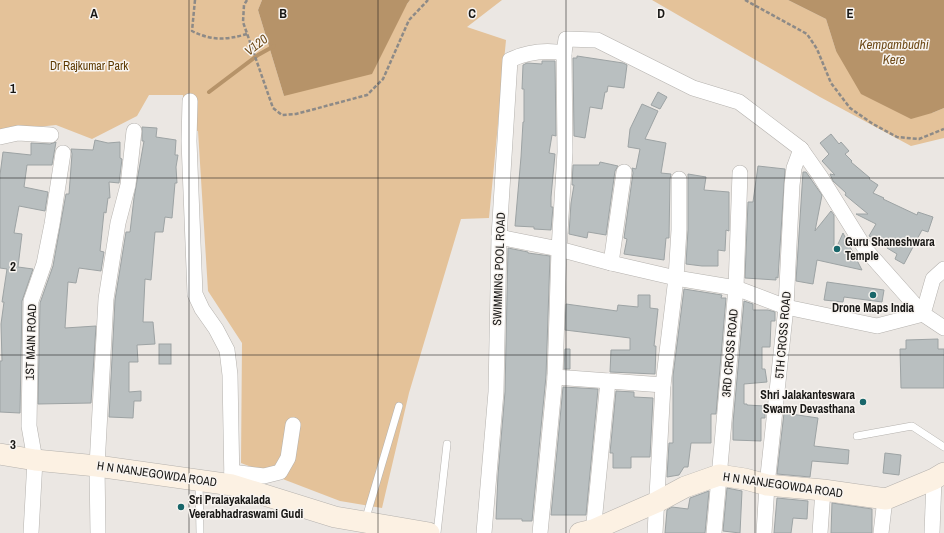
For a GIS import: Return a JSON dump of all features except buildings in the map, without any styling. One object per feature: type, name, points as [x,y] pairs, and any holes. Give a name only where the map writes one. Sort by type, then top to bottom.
[{"type":"street","points":[[540,533],[555,377],[559,249],[565,152],[564,53],[566,39],[596,40],[693,88],[739,102],[801,149],[820,176],[866,250],[922,314],[944,328]]},
{"type":"street","name":"SWIMMING POOL ROAD","points":[[484,533],[496,392],[500,237],[510,60],[533,52],[551,50],[564,53]]},
{"type":"street","points":[[190,101],[189,141],[195,294],[202,309],[216,329],[227,350],[230,375],[232,478],[264,476],[280,472],[288,458],[293,426]]},
{"type":"street","points":[[98,533],[97,466],[106,299],[118,223],[128,185],[134,131]]},
{"type":"street","points":[[0,136],[18,133],[50,135]]},
{"type":"street","name":"5TH CROSS ROAD","points":[[764,533],[786,307],[792,185],[794,168],[801,149]]},
{"type":"street","name":"1ST MAIN ROAD","points":[[31,533],[35,460],[30,426],[31,301],[44,264],[63,153]]},
{"type":"street","points":[[611,264],[624,172]]},
{"type":"street","name":"3RD CROSS ROAD","points":[[714,533],[736,288],[740,173]]},
{"type":"street","points":[[654,533],[663,384],[676,278],[679,230],[679,179]]},
{"type":"street","points":[[500,237],[559,249],[611,264],[676,278],[736,288],[786,307],[877,326],[922,314]]},
{"type":"street","points":[[922,314],[933,279],[944,269]]},
{"type":"street","points":[[555,377],[663,384]]},
{"type":"street","points":[[589,532],[608,381]]},
{"type":"street","name":"H N NANJEGOWDA ROAD","points":[[0,454],[35,460],[97,466],[199,480],[232,478],[364,528],[429,533]]},
{"type":"street","name":"H N NANJEGOWDA ROAD","points":[[589,532],[657,502],[685,486],[719,475],[745,479],[768,485],[823,490],[884,499]]},
{"type":"street","points":[[881,533],[884,499],[939,476],[932,533]]},
{"type":"street","points":[[820,533],[823,490]]},
{"type":"lane","points":[[364,528],[399,406]]},
{"type":"lane","points":[[857,436],[912,426],[944,447]]},
{"type":"lane","points":[[437,533],[447,444]]},
{"type":"lane","points":[[199,480],[200,533]]},
{"type":"path","points":[[195,0],[192,31],[203,37],[216,39],[231,38],[247,34]]},
{"type":"path","points":[[247,0],[244,5],[243,22],[273,108],[282,115],[296,114],[367,95],[383,79],[409,20],[428,0]]},
{"type":"path","points":[[745,0],[807,34],[816,49],[831,83],[850,108],[873,124],[897,137],[904,138],[919,139],[944,129]]},
{"type":"green space","name":"Dr Rajkumar Park","points":[[0,0],[262,0],[258,10],[284,96],[407,4],[410,0],[502,0],[467,27],[506,40],[489,218],[461,219],[409,393],[382,508],[340,501],[241,463],[242,343],[208,291],[198,131],[183,130],[183,95],[149,95],[137,116],[92,139],[56,125],[0,131]]},
{"type":"green space","points":[[652,0],[788,0],[826,19],[836,51],[932,113],[944,108],[944,138],[911,146],[820,97]]},
{"type":"water","points":[[262,0],[410,0],[372,74],[284,96],[258,10]]},
{"type":"water","name":"Kempambudhi Kere","points":[[788,0],[944,0],[944,108],[911,119],[861,94],[836,51],[826,19]]},
{"type":"waterway","name":"V120","points":[[209,92],[258,55],[274,46]]},
{"type":"place","name":"Guru Shaneshwara Temple","points":[[837,249]]},
{"type":"place","name":"Drone Maps India","points":[[873,295]]},
{"type":"place","name":"Shri Jalakanteswara Swamy Devasthana","points":[[863,402]]},
{"type":"place","name":"Sri Pralayakalada Veerabhadraswami Gudi","points":[[181,507]]}]
